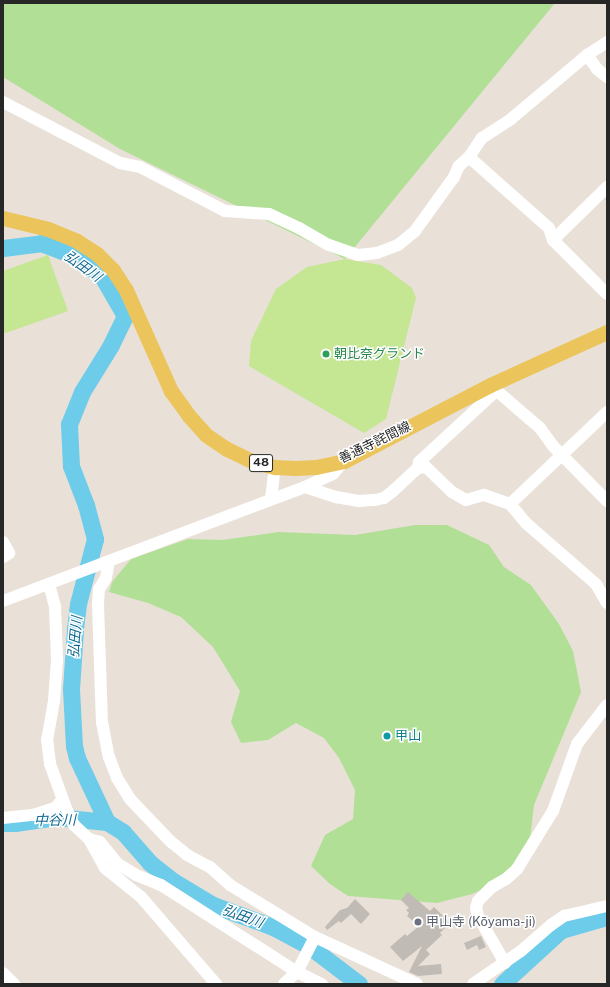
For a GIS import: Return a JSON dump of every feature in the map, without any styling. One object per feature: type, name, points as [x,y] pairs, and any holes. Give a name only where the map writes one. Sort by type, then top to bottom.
[{"type":"main road","name":"善通寺詫間線","points":[[3,218],[48,229],[77,241],[97,254],[113,270],[126,290],[171,391],[189,416],[206,435],[227,449],[252,461],[275,466],[295,468],[316,467],[344,461],[607,332]]},
{"type":"street","points":[[3,102],[120,163],[140,167],[225,211],[269,214],[299,228],[329,245],[358,255],[377,253],[398,245],[415,231],[454,177],[459,166],[469,157],[482,138],[511,119],[587,55],[607,42]]},
{"type":"street","points":[[587,55],[597,69],[607,77]]},
{"type":"street","points":[[469,157],[549,228],[553,240],[607,294]]},
{"type":"street","points":[[553,240],[607,187]]},
{"type":"street","points":[[418,468],[419,462],[494,388],[540,428],[553,446],[563,454],[607,501]]},
{"type":"street","points":[[510,504],[607,412]]},
{"type":"street","points":[[3,601],[78,572],[106,564],[305,487],[333,474],[344,461]]},
{"type":"street","points":[[271,499],[275,466]]},
{"type":"street","points":[[305,487],[336,497],[359,501],[375,500],[384,498],[418,468],[426,467],[452,492],[466,500],[484,495],[510,504],[526,524],[596,584],[607,603]]},
{"type":"street","points":[[3,542],[9,554],[3,557]]},
{"type":"street","points":[[106,564],[106,578],[99,589],[98,604],[102,722],[110,757],[117,778],[130,799],[170,841],[187,855],[210,867],[230,885],[315,937],[417,984]]},
{"type":"street","points":[[48,584],[55,607],[57,660],[54,700],[47,739],[50,764],[64,804],[74,825],[89,839],[105,868],[141,897],[210,982]]},
{"type":"street","points":[[505,963],[478,916],[476,908],[478,901],[492,887],[506,879],[517,869],[553,811],[577,744],[607,706]]},
{"type":"street","points":[[3,818],[33,815],[64,804]]},
{"type":"street","points":[[89,839],[100,842],[118,864],[136,875],[161,885],[298,972],[322,984]]},
{"type":"street","points":[[473,984],[505,963],[564,916],[607,906]]},
{"type":"street","points":[[284,984],[298,972],[315,937]]},
{"type":"street","points":[[3,973],[14,984]]},
{"type":"green space","points":[[3,3],[555,3],[345,259],[120,149],[3,77]]},
{"type":"green space","points":[[48,255],[68,311],[3,334],[3,271]]},
{"type":"green space","name":"朝比奈グランド","points":[[345,259],[381,265],[412,288],[416,298],[386,419],[364,433],[249,366],[251,341],[276,289],[307,267]]},
{"type":"green space","points":[[415,525],[447,525],[489,545],[504,567],[531,585],[559,624],[573,651],[581,692],[534,805],[530,840],[518,867],[501,881],[472,894],[437,903],[348,896],[330,884],[311,866],[325,835],[353,819],[355,790],[339,758],[324,738],[296,723],[268,740],[241,743],[231,722],[240,691],[213,647],[181,617],[148,603],[109,592],[112,582],[131,559],[188,539],[222,540],[279,532],[355,535]]},
{"type":"building","points":[[408,892],[430,911],[434,907],[450,923],[440,933],[442,935],[426,950],[430,954],[418,966],[441,964],[442,974],[418,976],[409,972],[422,946],[403,961],[390,947],[405,934],[407,936],[419,926],[407,916],[409,913],[406,910],[409,908],[401,900]]},
{"type":"building","points":[[355,899],[370,914],[361,924],[351,914],[341,923],[339,921],[327,930],[325,927],[340,910],[347,908]]},
{"type":"building","points":[[481,936],[486,947],[479,950],[477,945],[467,950],[464,943]]},
{"type":"waterway","name":"弘田川","points":[[3,248],[41,243],[70,254],[102,276],[125,316],[111,345],[82,392],[69,424],[71,466],[86,505],[95,539],[78,604],[75,630],[71,689],[74,746],[77,758],[107,822],[123,832],[150,863],[173,881],[213,905],[273,927],[309,946],[359,984]]},
{"type":"waterway","name":"中谷川","points":[[3,823],[15,823],[57,817],[107,822]]},
{"type":"waterway","name":"弘田川","points":[[502,984],[561,930],[607,917]]},
{"type":"place","name":"朝比奈グランド","points":[[326,354]]},
{"type":"place","name":"甲山","points":[[387,736]]},
{"type":"place","name":"甲山寺 (Kōyama-ji)","points":[[418,922]]}]
